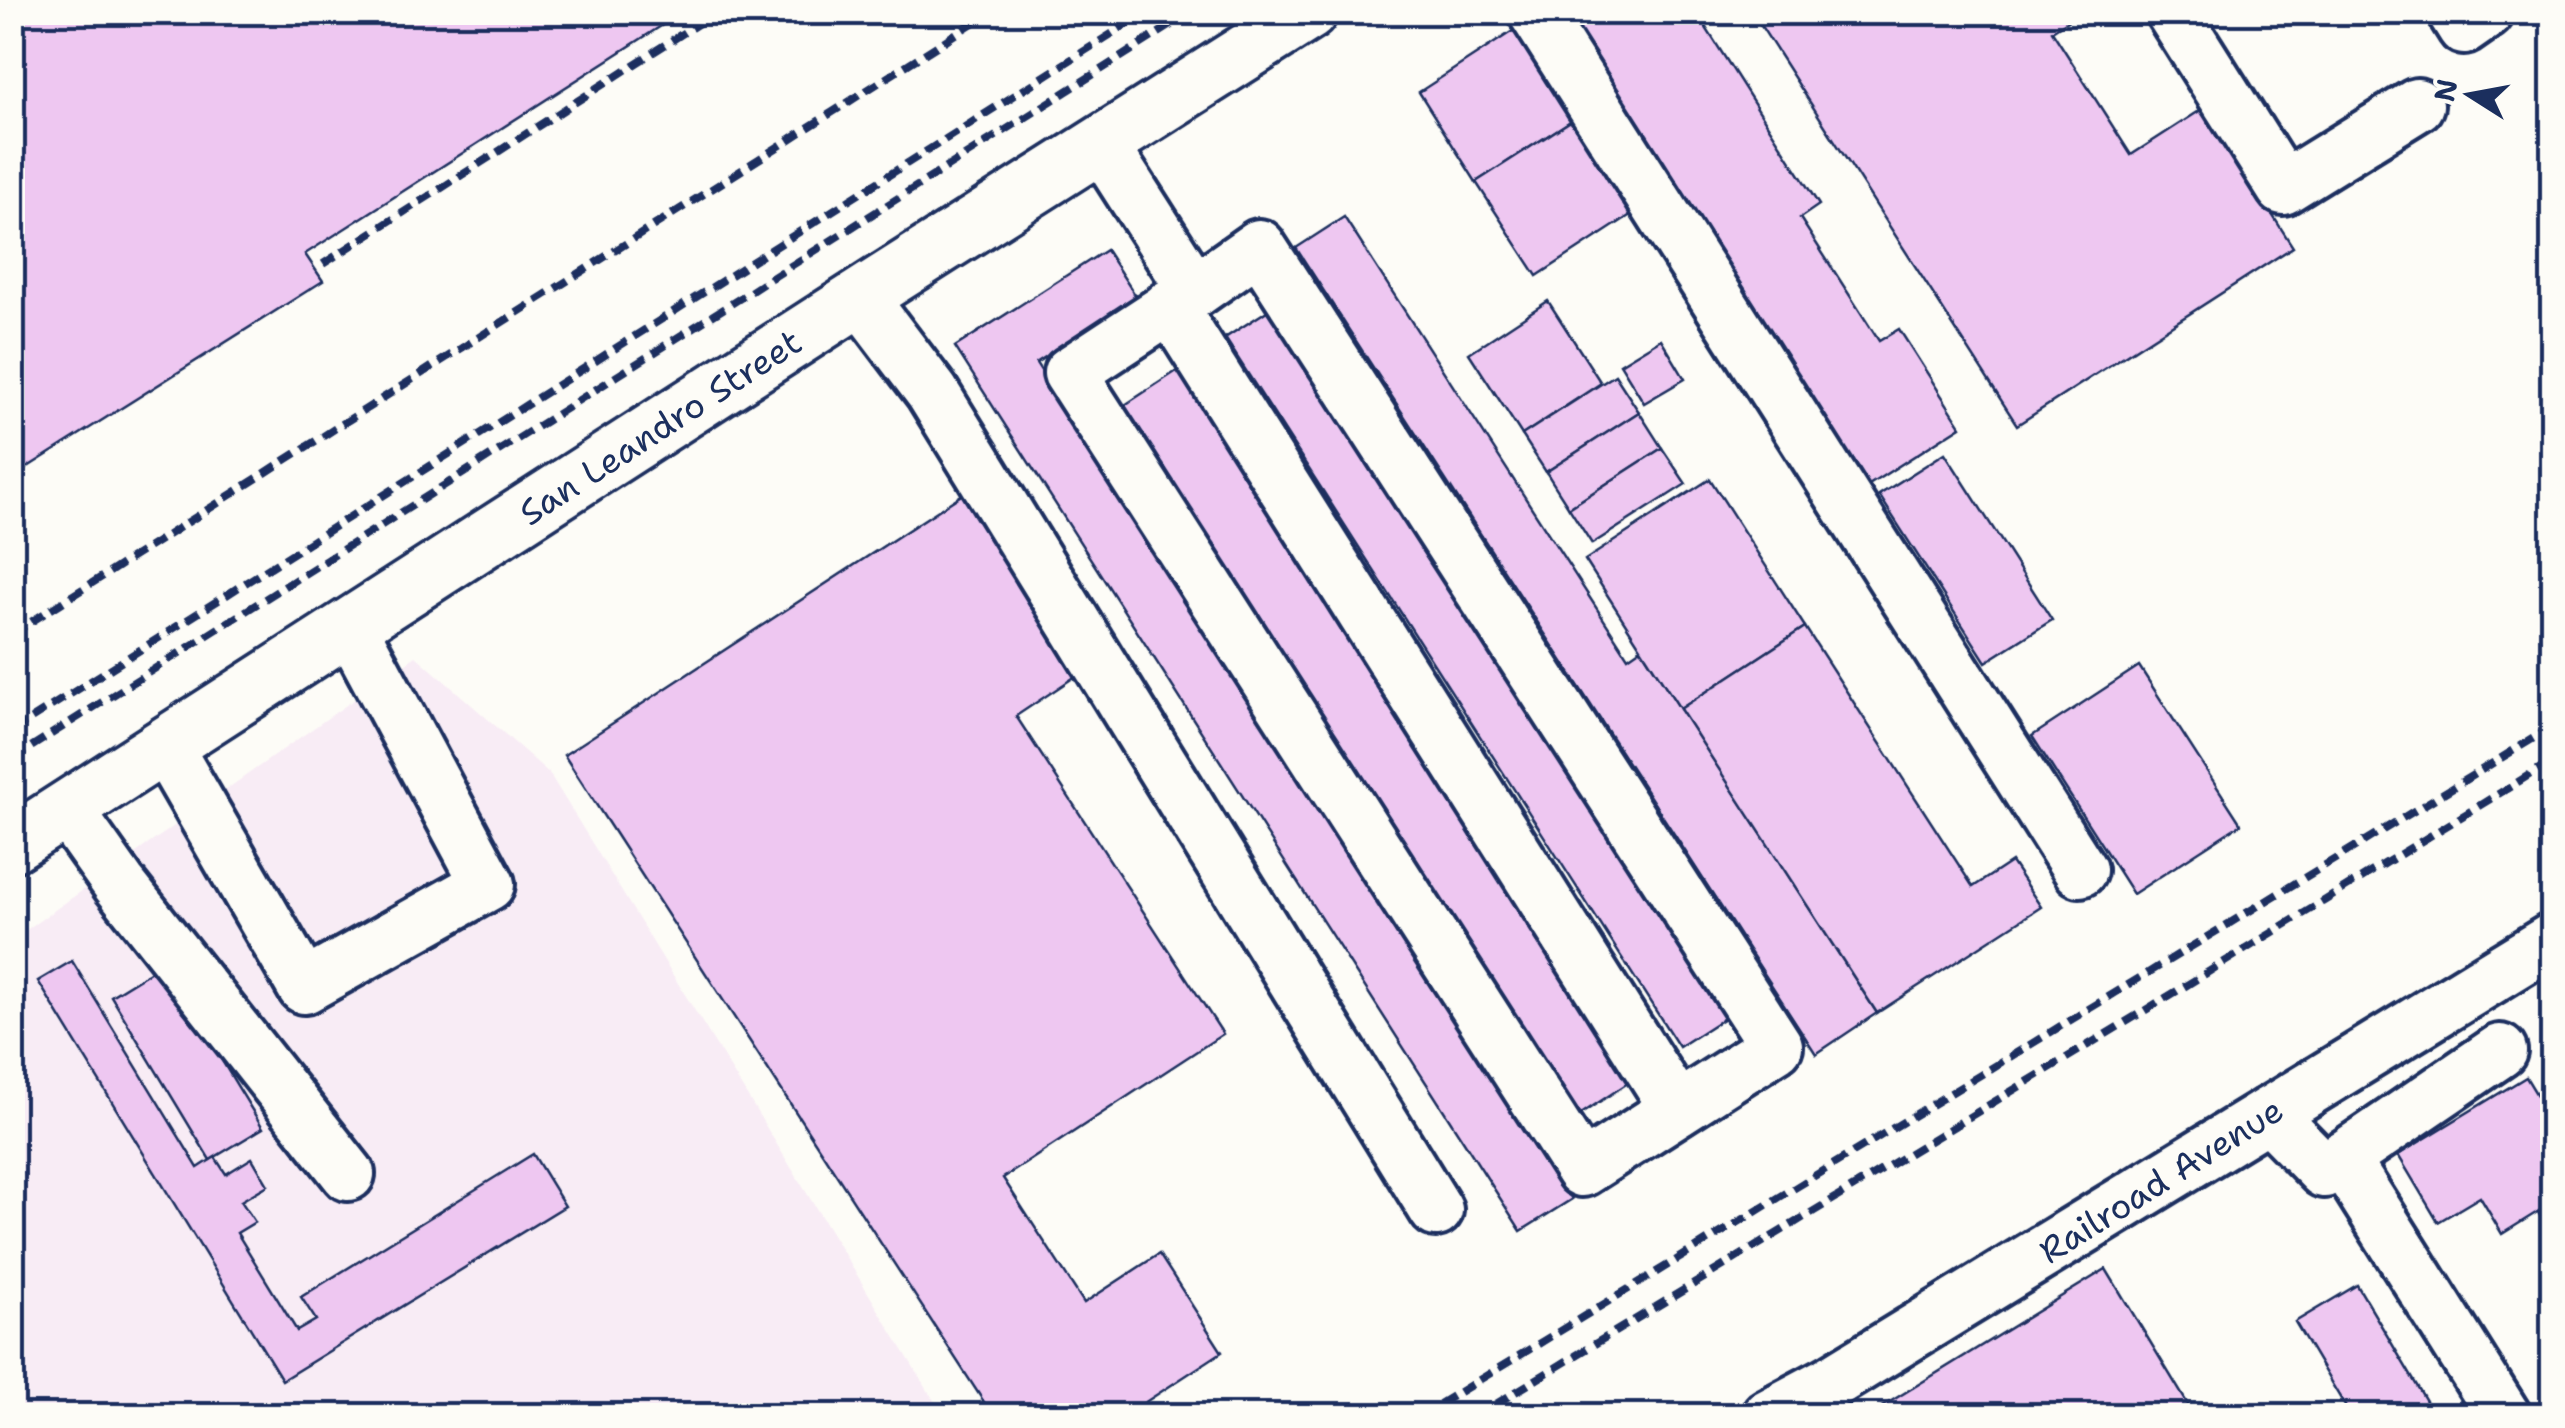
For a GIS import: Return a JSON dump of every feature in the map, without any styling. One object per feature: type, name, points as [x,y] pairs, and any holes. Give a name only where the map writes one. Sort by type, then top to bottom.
[{"type":"main road","name":"San Leandro Street","points":[[12,844],[1309,12]]},
{"type":"street","points":[[1535,12],[2080,870]]},
{"type":"street","points":[[2172,12],[2283,188],[2417,106]]},
{"type":"street","points":[[2454,12],[2464,28],[2487,12]]},
{"type":"street","points":[[1101,144],[1182,298],[1678,1109]]},
{"type":"street","points":[[1259,246],[1776,1046],[1582,1170],[1070,372],[1182,298],[1259,246]]},
{"type":"street","points":[[860,298],[932,392],[1436,1210]]},
{"type":"street","points":[[165,746],[304,987],[488,884],[350,626]]},
{"type":"street","points":[[66,810],[119,884],[348,1174]]},
{"type":"street","name":"Railroad Avenue","points":[[1768,1416],[1830,1383],[2552,940]]},
{"type":"street","points":[[2268,1114],[2324,1170],[2500,1050]]},
{"type":"street","points":[[2342,1158],[2504,1416]]},
{"type":"shaded area","points":[[416,656],[549,773],[943,1415],[13,1415],[12,940]]},
{"type":"building","points":[[12,12],[683,12],[305,254],[323,281],[12,477]]},
{"type":"building","points":[[1555,12],[1696,12],[1819,205],[1800,218],[1879,341],[1899,329],[1961,426],[1861,490]]},
{"type":"building","points":[[1752,12],[2081,12],[2052,31],[2131,155],[2204,108],[2293,247],[2017,425]]},
{"type":"building","points":[[1525,23],[1583,113],[1476,182],[1419,92]]},
{"type":"building","points":[[1583,113],[1643,207],[1537,276],[1476,182]]},
{"type":"building","points":[[1344,217],[1628,657],[1641,648],[1877,1013],[1816,1054],[1296,248]]},
{"type":"building","points":[[1106,250],[1137,298],[1036,363],[1572,1199],[1521,1231],[955,347]]},
{"type":"building","points":[[1548,301],[1601,383],[1522,435],[1469,353]]},
{"type":"building","points":[[1281,302],[1735,1011],[1679,1047],[1225,338]]},
{"type":"building","points":[[1661,339],[1685,379],[1644,403],[1620,364]]},
{"type":"building","points":[[1183,367],[1643,1073],[1575,1118],[1114,412]]},
{"type":"building","points":[[1615,375],[1639,412],[1546,472],[1522,435]]},
{"type":"building","points":[[1639,412],[1662,448],[1569,508],[1546,472]]},
{"type":"building","points":[[1662,448],[1686,484],[1592,544],[1569,508]]},
{"type":"building","points":[[1945,453],[2052,620],[1986,662],[1879,495]]},
{"type":"building","points":[[1710,479],[1805,627],[1680,709],[1585,560]]},
{"type":"building","points":[[963,494],[1079,674],[1016,716],[1223,1034],[1003,1178],[1084,1303],[1159,1254],[1222,1352],[1124,1416],[993,1416],[564,755]]},
{"type":"building","points":[[2552,585],[2552,609],[2542,592]]},
{"type":"building","points":[[1805,627],[1973,887],[2011,862],[2041,907],[1877,1013],[1680,709]]},
{"type":"building","points":[[2139,666],[2241,824],[2133,894],[2032,736]]},
{"type":"building","points":[[72,961],[198,1168],[215,1157],[226,1174],[252,1158],[268,1185],[241,1201],[255,1222],[237,1233],[297,1331],[316,1320],[301,1297],[533,1154],[565,1206],[282,1380],[38,981]]},
{"type":"building","points":[[163,964],[263,1128],[210,1160],[111,996]]},
{"type":"building","points":[[2526,1077],[2552,1120],[2552,1203],[2502,1234],[2480,1197],[2438,1222],[2398,1155]]},
{"type":"building","points":[[2552,1203],[2552,1237],[2538,1212]]},
{"type":"building","points":[[2106,1269],[2195,1416],[1867,1416]]},
{"type":"building","points":[[2357,1285],[2435,1416],[2351,1416],[2295,1322]]},
{"type":"railway","points":[[323,264],[716,12]]},
{"type":"railway","points":[[12,634],[990,12]]},
{"type":"railway","points":[[12,731],[1146,12]]},
{"type":"railway","points":[[12,759],[1192,12]]},
{"type":"railway","points":[[1420,1416],[2552,727]]},
{"type":"railway","points":[[1476,1416],[2552,761]]}]
